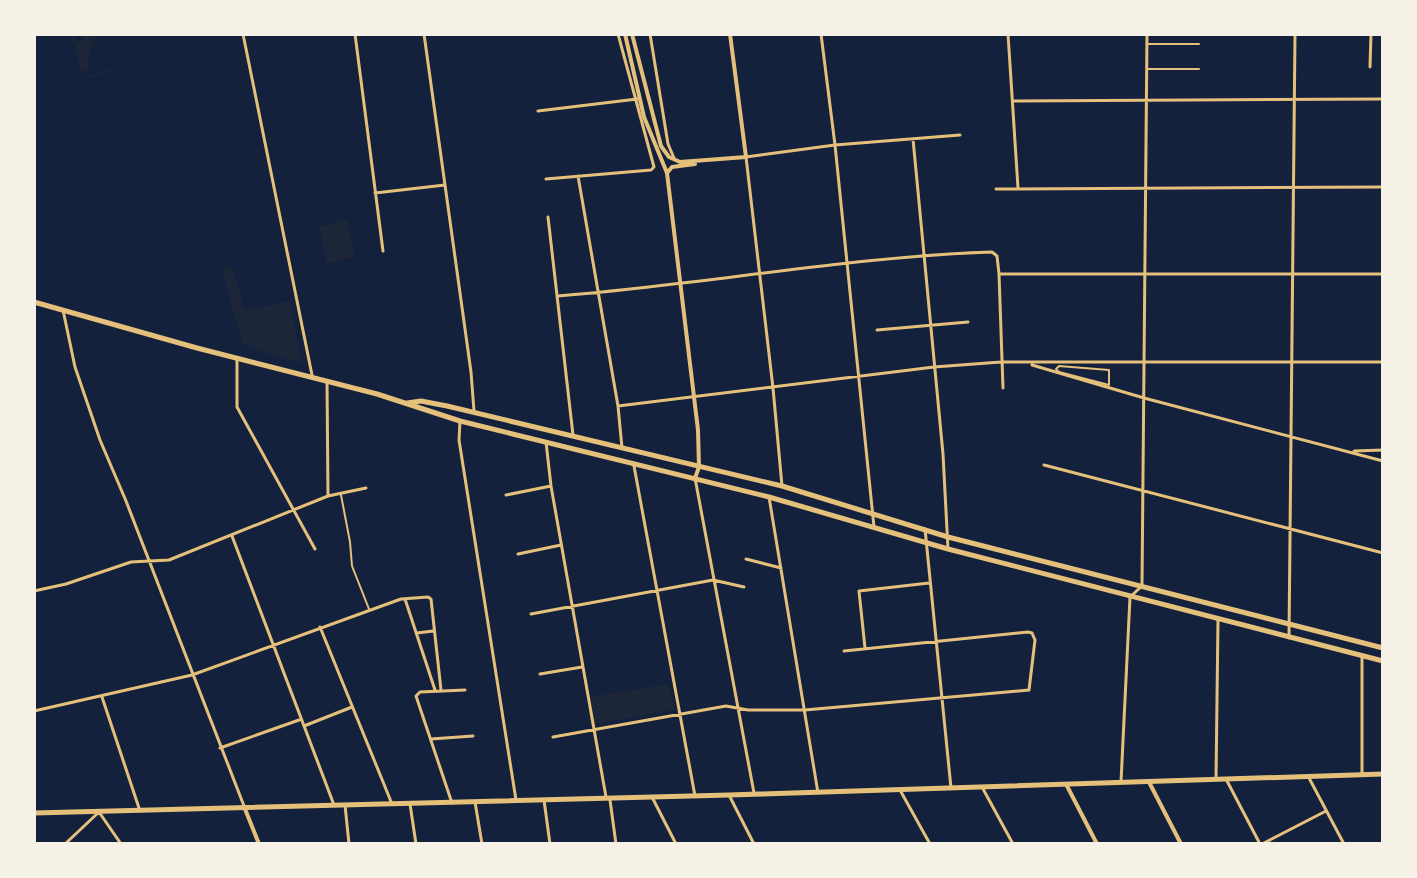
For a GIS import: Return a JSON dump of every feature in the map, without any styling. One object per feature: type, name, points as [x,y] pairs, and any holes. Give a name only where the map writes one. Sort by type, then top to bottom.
[{"type":"main road","points":[[34,302],[327,381],[460,421],[769,497],[948,549],[1383,661]]},
{"type":"main road","points":[[402,403],[421,401],[782,486],[948,537],[1383,648]]},
{"type":"main road","points":[[1002,563],[1004,551]]},
{"type":"main road","points":[[34,813],[818,793],[1383,774]]},
{"type":"street","points":[[243,34],[312,377]]},
{"type":"street","points":[[355,34],[383,251]]},
{"type":"street","points":[[424,34],[474,413]]},
{"type":"street","points":[[546,179],[651,170],[654,167],[618,34]]},
{"type":"street","points":[[625,34],[644,117],[667,173],[694,397],[699,467],[695,478],[754,794]]},
{"type":"street","points":[[632,34],[661,146],[676,162],[701,162]]},
{"type":"street","points":[[650,34],[668,144],[676,162]]},
{"type":"street","points":[[730,34],[760,273],[782,486]]},
{"type":"street","points":[[821,34],[848,262],[874,527]]},
{"type":"street","points":[[1008,34],[1018,188]]},
{"type":"street","points":[[1121,782],[1130,597],[1142,586],[1147,34]]},
{"type":"street","points":[[1289,638],[1295,34]]},
{"type":"street","points":[[1370,67],[1371,34]]},
{"type":"street","points":[[1147,44],[1199,44]]},
{"type":"street","points":[[1147,69],[1199,69]]},
{"type":"street","points":[[538,111],[637,99]]},
{"type":"street","points":[[1013,101],[1383,99]]},
{"type":"street","points":[[667,173],[672,167],[701,162],[835,145],[960,135]]},
{"type":"street","points":[[913,139],[948,549]]},
{"type":"street","points":[[578,176],[618,406],[622,448]]},
{"type":"street","points":[[375,193],[445,185]]},
{"type":"street","points":[[996,189],[1383,187]]},
{"type":"street","points":[[548,217],[573,436]]},
{"type":"street","points":[[558,296],[598,294],[923,254],[992,252],[997,256],[999,274],[1003,388]]},
{"type":"street","points":[[999,274],[1383,274]]},
{"type":"street","points":[[62,309],[75,367],[100,440],[259,844]]},
{"type":"street","points":[[877,330],[968,322]]},
{"type":"street","points":[[237,358],[237,407],[315,549]]},
{"type":"street","points":[[618,406],[934,367],[1001,362],[1383,362]]},
{"type":"street","points":[[1027,363],[1144,398],[1383,461]]},
{"type":"street","points":[[1059,366],[1109,370],[1109,385],[1056,369],[1059,366]]},
{"type":"street","points":[[327,381],[328,496]]},
{"type":"street","points":[[460,421],[459,440],[516,801]]},
{"type":"street","points":[[546,442],[582,667],[616,844]]},
{"type":"street","points":[[1350,451],[1383,450]]},
{"type":"street","points":[[634,462],[695,796]]},
{"type":"street","points":[[1044,465],[1383,553]]},
{"type":"street","points":[[506,495],[551,486]]},
{"type":"street","points":[[34,591],[66,584],[131,562],[169,560],[328,496],[366,488]]},
{"type":"street","points":[[341,492],[352,566],[369,609]]},
{"type":"street","points":[[769,497],[818,793]]},
{"type":"street","points":[[925,529],[951,788]]},
{"type":"street","points":[[232,536],[334,805]]},
{"type":"street","points":[[518,554],[561,545]]},
{"type":"street","points":[[746,559],[781,568]]},
{"type":"street","points":[[531,614],[713,580],[744,587]]},
{"type":"street","points":[[865,648],[859,591],[930,583]]},
{"type":"street","points":[[34,711],[192,675],[369,609],[405,599],[430,598],[438,690]]},
{"type":"street","points":[[405,599],[438,690]]},
{"type":"street","points":[[1216,779],[1218,620]]},
{"type":"street","points":[[320,627],[392,804]]},
{"type":"street","points":[[417,633],[434,631]]},
{"type":"street","points":[[553,737],[726,706],[748,710],[805,710],[1031,689],[1035,640],[1031,632],[844,651]]},
{"type":"street","points":[[1362,656],[1362,774]]},
{"type":"street","points":[[540,674],[582,667]]},
{"type":"street","points":[[452,803],[416,696],[417,693],[438,690],[465,690]]},
{"type":"street","points":[[102,696],[140,811]]},
{"type":"street","points":[[304,726],[353,707]]},
{"type":"street","points":[[220,748],[301,719]]},
{"type":"street","points":[[431,739],[473,736]]},
{"type":"street","points":[[1308,776],[1344,844]]},
{"type":"street","points":[[1226,779],[1261,844],[1326,811]]},
{"type":"street","points":[[1148,781],[1181,844]]},
{"type":"street","points":[[1066,784],[1097,844]]},
{"type":"street","points":[[982,787],[1013,844]]},
{"type":"street","points":[[900,790],[930,844]]},
{"type":"street","points":[[729,795],[754,844]]},
{"type":"street","points":[[652,797],[676,844]]},
{"type":"street","points":[[544,800],[550,844]]},
{"type":"street","points":[[475,802],[482,844]]},
{"type":"street","points":[[410,804],[416,844]]},
{"type":"street","points":[[345,805],[349,844]]},
{"type":"street","points":[[65,844],[99,812],[121,844]]},
{"type":"shaded area","points":[[60,34],[76,34],[74,42],[83,42],[83,34],[96,34],[87,61],[89,68],[83,73],[84,76],[115,71],[89,79],[82,76],[71,35],[58,37]]},
{"type":"shaded area","points":[[347,219],[355,257],[327,263],[319,227]]},
{"type":"shaded area","points":[[232,266],[245,310],[290,301],[302,363],[272,356],[242,343],[222,269]]},
{"type":"shaded area","points":[[668,684],[675,710],[594,724],[589,697]]}]
